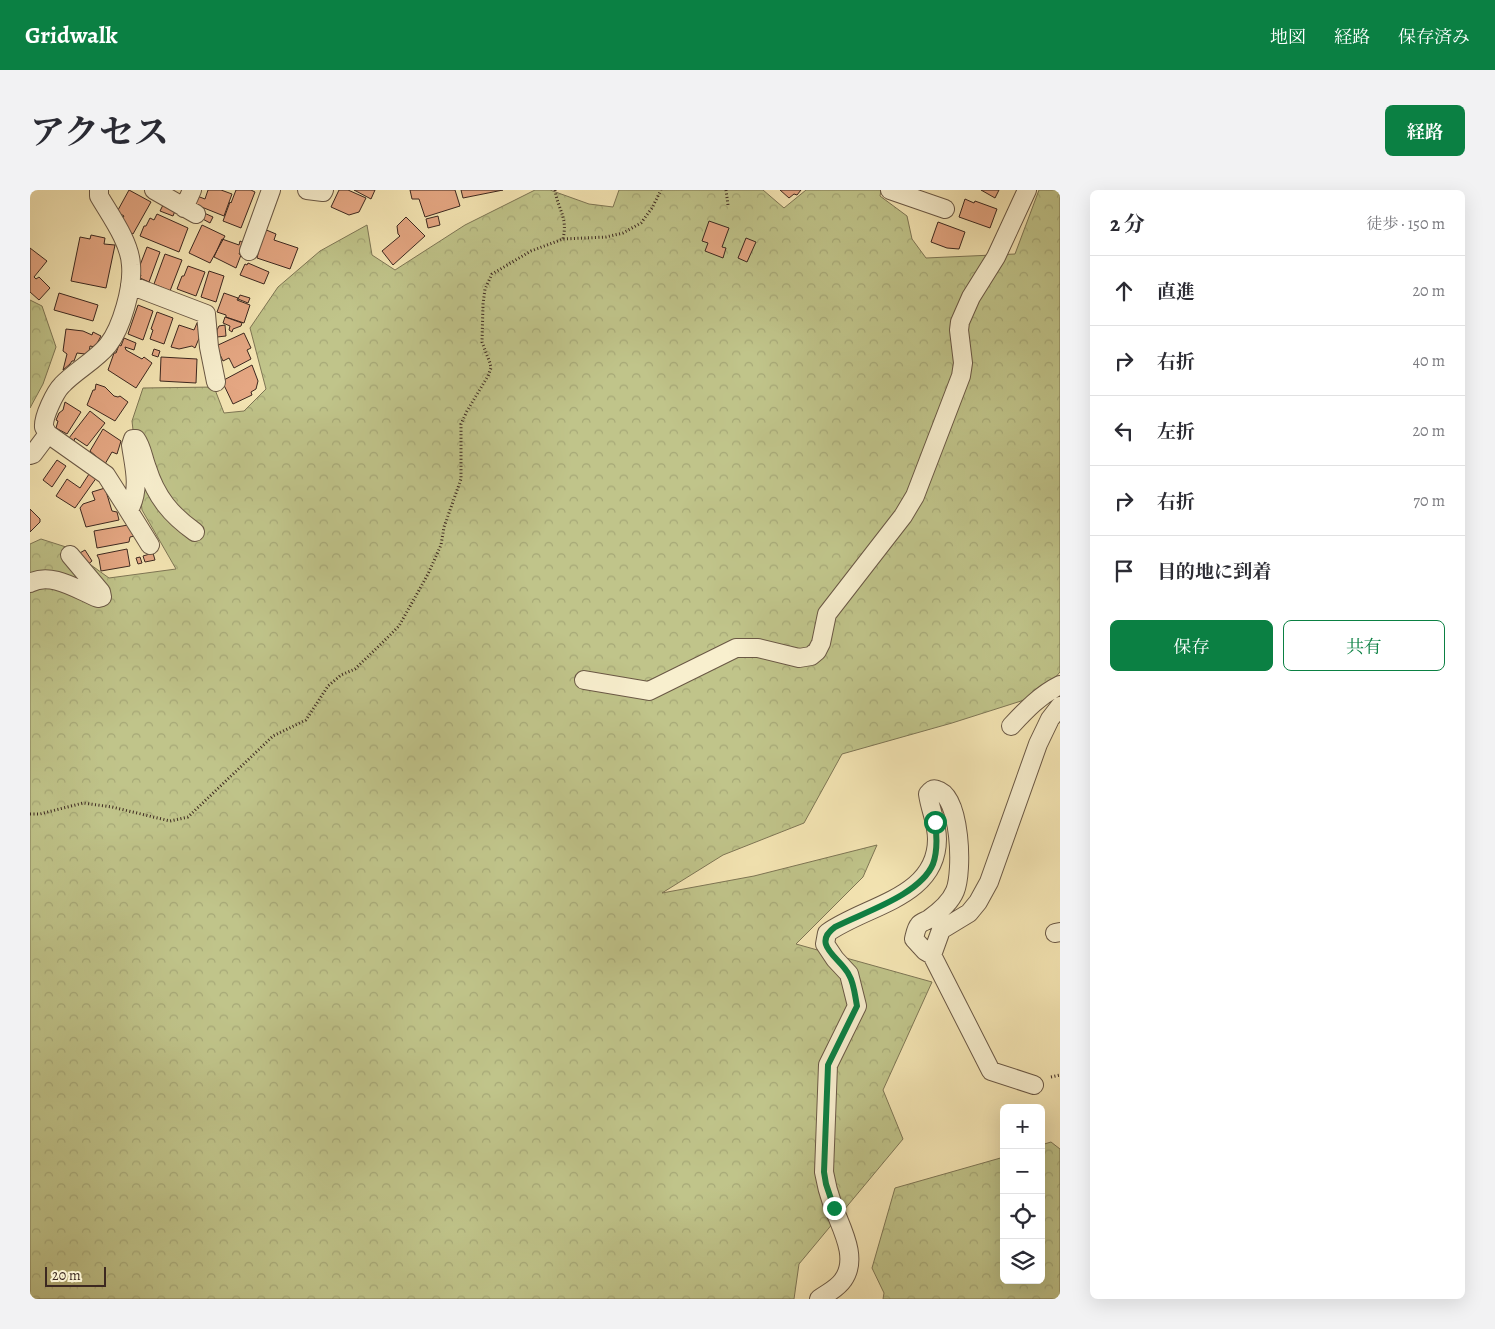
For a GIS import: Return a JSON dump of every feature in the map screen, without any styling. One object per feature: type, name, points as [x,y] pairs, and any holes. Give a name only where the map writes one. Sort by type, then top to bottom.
[{"type":"street","points":[[99,190],[99,196],[126,244],[131,264],[130,285],[117,330],[109,344],[100,354],[61,386],[45,415],[44,427],[48,434],[106,475],[150,545]]},
{"type":"street","points":[[154,190],[190,211],[192,190]]},
{"type":"street","points":[[249,252],[271,190]]},
{"type":"street","points":[[307,190],[323,192],[324,190]]},
{"type":"street","points":[[890,190],[945,209]]},
{"type":"street","points":[[584,680],[648,691],[736,648],[758,648],[799,658],[811,656],[817,651],[821,643],[827,614],[915,496],[961,376],[963,363],[959,330],[960,322],[971,297],[996,257],[1027,190]]},
{"type":"street","points":[[130,285],[206,314],[209,347],[216,382]]},
{"type":"street","points":[[30,455],[33,454],[48,434]]},
{"type":"street","points":[[127,508],[131,506],[135,497],[137,485],[131,445],[135,438],[141,447],[147,470],[160,500],[195,532]]},
{"type":"street","points":[[30,583],[46,578],[102,598],[101,592],[70,555]]},
{"type":"street","points":[[1011,726],[1048,691],[1060,685]]},
{"type":"street","points":[[932,955],[941,930],[969,913],[978,902],[989,882],[1038,744],[1050,719],[1060,706]]},
{"type":"street","points":[[819,1299],[838,1287],[848,1272],[848,1250],[844,1233],[831,1200],[824,1172],[826,1086],[828,1065],[832,1054],[857,1006],[849,974],[835,959],[825,944],[825,938],[827,933],[835,927],[911,889],[927,874],[933,864],[937,846],[935,822],[928,794],[931,790],[939,790],[947,798],[953,810],[958,832],[959,872],[956,890],[949,902],[919,924],[916,928],[914,939],[925,951],[932,955],[992,1071],[1034,1085]]},
{"type":"path","points":[[555,190],[556,199],[566,228],[563,239]]},
{"type":"path","points":[[30,814],[40,814],[83,803],[112,807],[170,821],[188,817],[273,736],[306,720],[328,686],[341,675],[355,669],[399,626],[428,574],[441,545],[444,527],[460,479],[461,424],[467,410],[488,376],[490,368],[482,342],[485,289],[492,274],[531,251],[563,239],[606,237],[623,233],[641,223],[662,190]]},
{"type":"path","points":[[726,190],[728,205]]},
{"type":"green space","points":[[535,190],[550,190],[589,204],[613,207],[619,190],[763,190],[784,208],[806,190],[881,190],[880,196],[907,216],[912,239],[926,258],[1015,254],[1039,190],[1060,190],[1060,672],[1040,695],[952,723],[842,754],[804,823],[723,855],[662,893],[754,876],[877,845],[863,877],[796,944],[932,982],[883,1090],[903,1139],[799,1264],[794,1299],[30,1299],[30,544],[41,539],[66,547],[109,578],[176,569],[142,510],[132,421],[143,388],[214,387],[224,413],[244,411],[266,389],[250,328],[278,287],[320,251],[367,225],[372,255],[395,270],[465,225]]},
{"type":"green space","points":[[30,300],[42,306],[56,347],[43,384],[30,408]]},
{"type":"green space","points":[[1051,1142],[1060,1149],[1060,1299],[883,1299],[884,1293],[872,1268],[895,1188],[1000,1158],[1000,1284],[1045,1284],[1045,1144]]},
{"type":"building","points":[[129,190],[151,202],[133,234],[129,232],[122,219],[124,216],[118,210]]},
{"type":"building","points":[[208,190],[221,190],[232,194],[224,216],[194,204],[197,196],[205,199]]},
{"type":"building","points":[[236,190],[251,190],[255,192],[241,228],[223,221]]},
{"type":"building","points":[[339,190],[348,190],[366,198],[359,212],[349,215],[331,207]]},
{"type":"building","points":[[354,190],[375,190],[371,199]]},
{"type":"building","points":[[410,190],[455,190],[460,206],[425,217],[419,199],[412,199]]},
{"type":"building","points":[[461,190],[503,190],[463,198]]},
{"type":"building","points":[[780,190],[801,190],[797,195],[794,194],[789,198]]},
{"type":"building","points":[[981,190],[999,190],[995,198]]},
{"type":"building","points":[[965,199],[997,209],[990,228],[959,217]]},
{"type":"building","points":[[163,205],[175,211],[173,216],[160,211]]},
{"type":"building","points":[[202,212],[213,217],[210,223],[199,217]]},
{"type":"building","points":[[157,214],[188,228],[179,252],[140,236],[150,218],[154,220]]},
{"type":"building","points":[[438,216],[440,225],[428,228],[426,219]]},
{"type":"building","points":[[406,217],[425,236],[393,265],[382,251],[400,236],[397,226]]},
{"type":"building","points":[[709,221],[729,228],[722,247],[726,248],[723,258],[705,251],[708,243],[702,241]]},
{"type":"building","points":[[938,222],[965,232],[959,249],[947,248],[931,242]]},
{"type":"building","points":[[202,225],[225,236],[210,263],[189,253]]},
{"type":"building","points":[[264,229],[276,234],[274,240],[298,248],[290,269],[257,258]]},
{"type":"building","points":[[91,235],[105,238],[104,244],[115,245],[106,288],[71,281],[80,237],[90,239]]},
{"type":"building","points":[[746,238],[756,242],[747,262],[738,258]]},
{"type":"building","points":[[222,239],[239,245],[240,241],[244,243],[236,268],[214,257]]},
{"type":"building","points":[[147,247],[160,252],[149,282],[140,278],[141,275],[137,273]]},
{"type":"building","points":[[30,248],[47,261],[34,277],[36,279],[39,277],[50,288],[39,300],[30,292]]},
{"type":"building","points":[[165,254],[182,260],[170,291],[154,284]]},
{"type":"building","points":[[248,263],[269,272],[264,284],[240,275],[245,264],[247,265]]},
{"type":"building","points":[[188,266],[205,272],[196,296],[177,289]]},
{"type":"building","points":[[209,271],[224,276],[216,302],[201,297]]},
{"type":"building","points":[[59,293],[98,305],[93,321],[54,310]]},
{"type":"building","points":[[224,293],[250,305],[244,323],[217,312]]},
{"type":"building","points":[[240,295],[250,298],[248,303],[238,299]]},
{"type":"building","points":[[138,305],[153,311],[143,340],[128,334]]},
{"type":"building","points":[[157,312],[173,318],[164,344],[150,339],[153,330],[151,329]]},
{"type":"building","points":[[225,317],[242,323],[241,326],[233,329],[232,332],[229,330],[230,326],[223,323]]},
{"type":"building","points":[[197,323],[201,324],[198,330],[200,336],[195,348],[192,346],[179,349],[171,347],[179,325],[194,330]]},
{"type":"building","points":[[225,325],[226,336],[217,337],[219,326]]},
{"type":"building","points":[[66,329],[83,331],[92,335],[93,332],[101,336],[95,347],[90,346],[89,352],[85,354],[77,353],[74,361],[63,370],[67,354],[63,351]]},
{"type":"building","points":[[244,333],[251,348],[247,350],[251,359],[234,368],[229,358],[223,361],[216,346]]},
{"type":"building","points":[[124,338],[136,343],[134,350],[125,347],[126,350],[142,359],[144,357],[152,363],[136,388],[108,370],[114,353],[116,353],[119,345],[121,346]]},
{"type":"building","points":[[154,349],[160,351],[158,357],[152,355]]},
{"type":"building","points":[[161,357],[197,359],[196,383],[160,381]]},
{"type":"building","points":[[252,365],[258,381],[256,389],[251,392],[252,395],[233,404],[222,381]]},
{"type":"building","points":[[96,384],[105,387],[114,396],[120,396],[128,402],[115,421],[87,405]]},
{"type":"building","points":[[65,402],[81,412],[67,434],[56,428],[58,421],[56,420],[59,413],[63,410]]},
{"type":"building","points":[[90,411],[105,423],[87,446],[75,438],[74,441],[69,438]]},
{"type":"building","points":[[103,429],[121,441],[117,454],[112,452],[105,464],[90,451]]},
{"type":"building","points":[[57,460],[66,466],[52,487],[43,480]]},
{"type":"building","points":[[89,474],[97,477],[75,508],[56,496],[67,479],[80,488]]},
{"type":"building","points":[[105,488],[112,511],[117,512],[119,520],[86,527],[80,508],[83,504],[95,500],[92,492]]},
{"type":"building","points":[[30,509],[40,519],[40,522],[30,532]]},
{"type":"building","points":[[128,525],[139,535],[130,537],[129,542],[97,548],[94,531]]},
{"type":"building","points":[[127,549],[130,566],[101,571],[97,555]]},
{"type":"building","points":[[85,550],[92,561],[86,566],[78,554]]},
{"type":"building","points":[[153,553],[155,560],[145,562],[143,556]]},
{"type":"building","points":[[140,557],[142,563],[138,564],[136,558]]},
{"type":"route","points":[[834,1208],[824,1172],[828,1065],[857,1006],[849,974],[835,959],[825,944],[825,938],[827,933],[835,927],[896,898],[922,880],[933,864],[935,856],[937,836],[935,822]]}]
